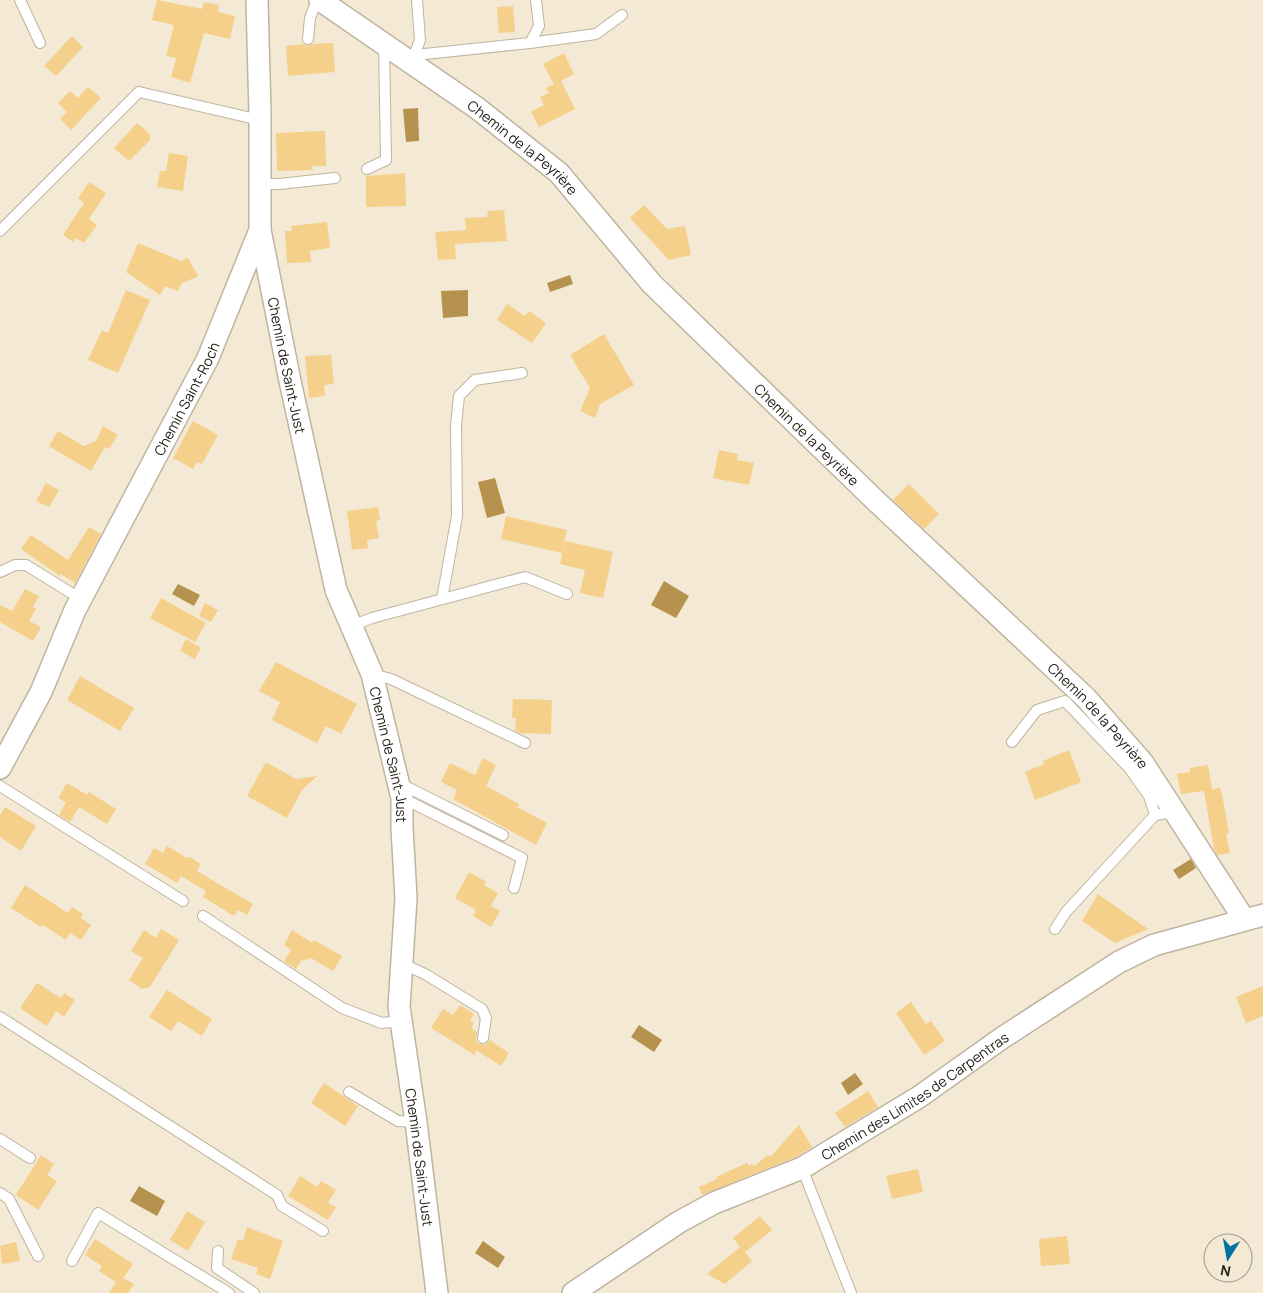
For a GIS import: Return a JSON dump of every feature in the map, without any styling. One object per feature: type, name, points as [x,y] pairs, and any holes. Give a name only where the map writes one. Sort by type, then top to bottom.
[{"type":"street","name":"Chemin Saint-Roch","points":[[2,758],[41,692],[81,599],[208,358],[260,230],[257,0]]},
{"type":"street","name":"Chemin de la Peyrière","points":[[318,0],[384,44],[409,56],[560,173],[652,284],[876,501],[1086,698],[1143,763],[1165,814],[1254,917]]},
{"type":"street","name":"Chemin de Saint-Just","points":[[260,230],[292,391],[336,590],[372,674],[400,790],[406,898],[399,1007],[416,1122],[437,1293]]},
{"type":"street","name":"Chemin des Limites de Carpentras","points":[[573,1293],[678,1222],[714,1203],[802,1168],[919,1097],[1002,1038],[1119,962],[1154,945],[1254,917]]},
{"type":"lane","points":[[20,0],[40,43]]},
{"type":"lane","points":[[308,39],[310,18],[318,0]]},
{"type":"lane","points":[[409,56],[420,40],[417,0]]},
{"type":"lane","points":[[530,43],[539,26],[536,0]]},
{"type":"lane","points":[[409,56],[596,34],[622,15]]},
{"type":"lane","points":[[367,169],[386,160],[384,44]]},
{"type":"lane","points":[[0,231],[139,92],[260,120]]},
{"type":"lane","points":[[260,184],[279,184],[335,178]]},
{"type":"lane","points":[[442,599],[458,516],[456,425],[459,396],[475,380],[522,373]]},
{"type":"lane","points":[[0,572],[15,565],[26,565],[81,599]]},
{"type":"lane","points":[[352,626],[372,618],[525,577],[567,594]]},
{"type":"lane","points":[[372,674],[391,679],[525,743]]},
{"type":"lane","points":[[1012,742],[1037,710],[1065,700],[1130,768],[1149,796],[1165,814],[1066,912],[1055,929]]},
{"type":"lane","points":[[0,786],[183,901]]},
{"type":"lane","points":[[400,790],[503,835]]},
{"type":"lane","points":[[400,790],[522,858],[514,888]]},
{"type":"lane","points":[[203,916],[342,1008],[382,1023],[401,1021]]},
{"type":"lane","points":[[401,963],[425,974],[482,1009],[486,1018],[482,1038]]},
{"type":"lane","points":[[0,1017],[277,1195],[282,1206],[323,1231]]},
{"type":"lane","points":[[349,1092],[398,1122],[416,1122]]},
{"type":"lane","points":[[0,1139],[30,1158]]},
{"type":"lane","points":[[802,1168],[851,1293]]},
{"type":"lane","points":[[0,1193],[9,1198],[38,1256]]},
{"type":"lane","points":[[72,1261],[98,1213],[229,1293]]},
{"type":"lane","points":[[218,1250],[217,1268],[254,1293]]},
{"type":"shaded area","points":[[418,108],[419,141],[406,142],[403,109]]},
{"type":"shaded area","points":[[570,275],[573,284],[550,292],[547,283]]},
{"type":"shaded area","points":[[468,290],[468,316],[443,318],[441,291]]},
{"type":"shaded area","points":[[495,478],[505,513],[487,518],[478,482]]},
{"type":"shaded area","points":[[664,581],[689,596],[676,618],[651,605]]},
{"type":"shaded area","points":[[178,584],[200,595],[194,606],[172,594]]},
{"type":"shaded area","points":[[1191,859],[1196,868],[1179,879],[1173,870]]},
{"type":"shaded area","points":[[639,1025],[662,1040],[654,1052],[631,1037]]},
{"type":"shaded area","points":[[855,1073],[863,1084],[848,1095],[841,1083]]},
{"type":"shaded area","points":[[139,1186],[165,1201],[157,1216],[130,1201]]},
{"type":"shaded area","points":[[483,1241],[505,1257],[498,1268],[475,1253]]},
{"type":"building","points":[[157,0],[202,9],[204,2],[219,5],[218,12],[235,16],[230,39],[204,33],[190,83],[171,77],[176,58],[166,56],[174,25],[152,20]]},
{"type":"building","points":[[513,6],[515,32],[499,33],[497,7]]},
{"type":"building","points":[[72,36],[83,47],[56,76],[44,66]]},
{"type":"building","points":[[333,43],[335,72],[288,76],[286,46]]},
{"type":"building","points":[[564,53],[574,74],[561,81],[575,109],[539,127],[531,112],[544,105],[540,97],[549,93],[546,88],[554,84],[543,64]]},
{"type":"building","points":[[88,87],[101,98],[71,130],[60,119],[67,112],[58,103],[70,91],[78,98]]},
{"type":"building","points":[[137,123],[150,134],[150,140],[129,161],[114,148]]},
{"type":"building","points":[[325,131],[326,166],[312,166],[313,170],[277,171],[276,133]]},
{"type":"building","points":[[169,153],[188,156],[183,191],[157,187],[160,171],[166,171]]},
{"type":"building","points":[[405,173],[406,206],[366,207],[366,176]]},
{"type":"building","points":[[89,182],[106,193],[89,219],[97,225],[84,243],[76,238],[73,242],[63,235],[84,203],[78,198]]},
{"type":"building","points":[[644,205],[667,229],[685,226],[691,255],[669,260],[630,218]]},
{"type":"building","points":[[504,210],[507,241],[455,244],[456,259],[438,260],[435,232],[466,230],[465,218],[487,217],[488,211]]},
{"type":"building","points":[[327,222],[330,248],[310,251],[311,262],[287,263],[285,231],[292,231],[291,226]]},
{"type":"building","points":[[138,243],[181,261],[188,258],[198,276],[181,284],[178,291],[165,286],[160,295],[126,272]]},
{"type":"building","points":[[126,290],[150,300],[118,373],[88,360],[102,330],[108,333]]},
{"type":"building","points":[[507,304],[525,316],[529,311],[546,323],[532,343],[497,320]]},
{"type":"building","points":[[604,334],[634,385],[600,404],[595,418],[580,411],[590,388],[570,355]]},
{"type":"building","points":[[331,355],[334,384],[324,385],[325,396],[309,398],[305,356]]},
{"type":"building","points":[[193,421],[218,435],[202,464],[197,462],[193,469],[173,458]]},
{"type":"building","points":[[103,426],[118,435],[109,449],[105,447],[91,471],[49,446],[58,431],[84,446],[96,441]]},
{"type":"building","points":[[719,450],[738,454],[737,460],[754,463],[749,485],[713,478]]},
{"type":"building","points":[[46,483],[59,490],[49,507],[36,501]]},
{"type":"building","points":[[909,484],[939,514],[924,529],[893,500]]},
{"type":"building","points":[[378,507],[380,520],[376,521],[379,538],[367,540],[368,548],[352,550],[347,511]]},
{"type":"building","points":[[506,516],[567,530],[562,553],[501,539]]},
{"type":"building","points":[[89,527],[101,534],[75,583],[61,574],[60,576],[21,549],[31,535],[68,560]]},
{"type":"building","points":[[565,541],[613,552],[603,598],[580,593],[585,570],[560,564]]},
{"type":"building","points":[[25,589],[39,596],[33,607],[36,609],[29,621],[41,627],[33,641],[0,622],[0,605],[12,611]]},
{"type":"building","points":[[161,598],[206,623],[195,642],[150,618]]},
{"type":"building","points":[[205,603],[218,610],[211,622],[199,616]]},
{"type":"building","points":[[186,639],[201,648],[195,659],[180,651]]},
{"type":"building","points":[[276,662],[357,704],[341,734],[326,726],[317,743],[272,720],[280,702],[259,691]]},
{"type":"building","points":[[80,676],[134,708],[120,731],[67,700]]},
{"type":"building","points":[[513,699],[552,700],[551,734],[519,733],[515,731],[516,718],[512,718]]},
{"type":"building","points":[[1069,750],[1081,782],[1035,800],[1025,772],[1044,764],[1043,761]]},
{"type":"building","points":[[483,758],[496,765],[486,786],[519,804],[517,807],[547,823],[536,845],[453,799],[457,790],[441,782],[450,763],[475,775]]},
{"type":"building","points":[[266,762],[296,779],[317,776],[302,790],[287,818],[247,796]]},
{"type":"building","points":[[1208,765],[1212,789],[1220,788],[1223,800],[1229,833],[1226,834],[1230,853],[1217,855],[1214,849],[1204,791],[1181,794],[1177,774],[1190,772],[1190,768]]},
{"type":"building","points":[[67,783],[87,795],[89,792],[116,809],[107,824],[79,807],[70,822],[59,815],[66,802],[58,798]]},
{"type":"building","points":[[5,807],[36,826],[21,851],[0,837],[0,815]]},
{"type":"building","points":[[167,846],[201,864],[197,871],[253,904],[247,915],[238,910],[234,916],[203,897],[206,891],[181,876],[177,883],[145,864],[154,848],[163,853]]},
{"type":"building","points":[[469,872],[486,882],[484,885],[498,893],[491,906],[500,911],[491,927],[473,916],[476,910],[455,898]]},
{"type":"building","points":[[25,885],[68,913],[72,907],[83,914],[81,918],[91,925],[81,940],[70,933],[66,940],[11,908]]},
{"type":"building","points":[[1098,894],[1148,929],[1115,943],[1082,921]]},
{"type":"building","points":[[161,929],[179,940],[150,987],[142,989],[129,980],[143,958],[131,951],[144,930],[156,938]]},
{"type":"building","points":[[292,930],[312,943],[314,940],[342,956],[333,971],[311,958],[301,961],[296,969],[284,961],[291,950],[284,945]]},
{"type":"building","points":[[37,983],[61,998],[64,993],[75,1000],[64,1017],[56,1011],[47,1026],[20,1008]]},
{"type":"building","points":[[1263,986],[1263,1016],[1246,1023],[1236,997]]},
{"type":"building","points":[[167,990],[212,1019],[202,1036],[178,1021],[171,1031],[149,1017]]},
{"type":"building","points":[[911,1002],[926,1024],[931,1021],[945,1041],[924,1055],[896,1013]]},
{"type":"building","points":[[460,1005],[474,1014],[470,1021],[474,1023],[471,1028],[477,1032],[476,1040],[478,1043],[485,1045],[490,1040],[509,1053],[501,1066],[476,1050],[475,1055],[431,1028],[443,1009],[453,1015]]},
{"type":"building","points":[[324,1083],[358,1106],[345,1126],[311,1103]]},
{"type":"building","points":[[868,1091],[878,1107],[845,1127],[835,1113]]},
{"type":"building","points":[[799,1125],[812,1147],[796,1157],[702,1195],[699,1187],[717,1179],[716,1177],[747,1163],[749,1166],[752,1164],[754,1166],[768,1155],[770,1157]]},
{"type":"building","points":[[41,1155],[54,1164],[47,1175],[57,1181],[38,1210],[16,1195]]},
{"type":"building","points":[[918,1169],[923,1192],[892,1199],[886,1176]]},
{"type":"building","points":[[300,1176],[317,1187],[321,1181],[336,1190],[328,1203],[336,1207],[328,1220],[288,1196]]},
{"type":"building","points":[[187,1211],[205,1222],[188,1251],[170,1240]]},
{"type":"building","points":[[760,1216],[772,1230],[745,1252],[752,1261],[725,1284],[707,1274],[740,1247],[733,1238]]},
{"type":"building","points":[[247,1227],[283,1241],[270,1279],[256,1274],[258,1268],[231,1259],[238,1239],[243,1241]]},
{"type":"building","points":[[1067,1236],[1070,1264],[1041,1266],[1039,1239]]},
{"type":"building","points":[[95,1239],[133,1264],[123,1278],[134,1284],[128,1293],[109,1293],[116,1282],[99,1271],[102,1266],[85,1255]]},
{"type":"building","points":[[16,1242],[20,1261],[2,1264],[0,1246]]}]
